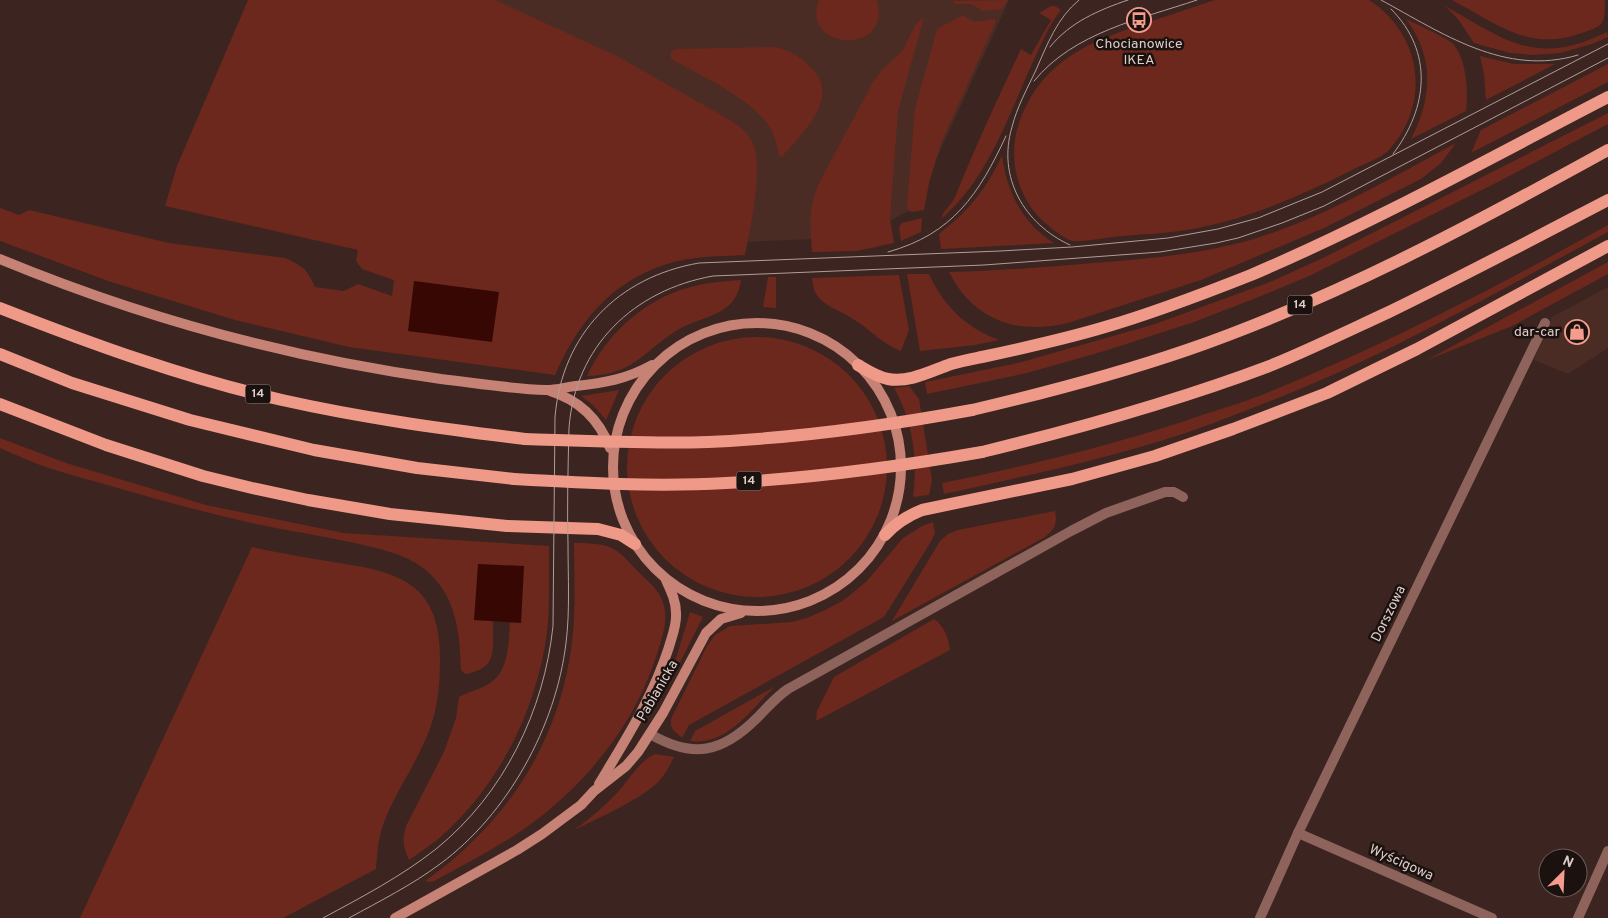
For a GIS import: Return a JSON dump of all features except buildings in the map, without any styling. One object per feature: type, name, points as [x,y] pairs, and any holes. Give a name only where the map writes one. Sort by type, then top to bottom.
[{"type":"main road","points":[[858,365],[886,379],[896,380],[916,376],[952,364],[1106,327],[1172,305],[1250,275],[1314,247],[1396,207],[1608,97]]},
{"type":"main road","name":"14","points":[[0,308],[78,339],[180,372],[280,400],[364,417],[446,430],[525,439],[648,443],[772,438],[853,429],[972,410],[1038,395],[1134,368],[1244,328],[1330,292],[1433,243],[1608,150]]},
{"type":"main road","name":"14","points":[[0,354],[72,383],[190,420],[323,452],[417,468],[514,479],[636,484],[725,483],[860,472],[982,452],[1067,431],[1138,411],[1273,364],[1359,326],[1466,275],[1608,200]]},
{"type":"main road","points":[[885,535],[895,510],[899,490],[900,469],[897,444],[890,418],[882,398],[870,378],[858,365],[830,342],[792,327],[772,324],[725,327],[706,332],[674,348],[647,374],[633,394],[622,416],[617,436],[614,475],[616,497],[624,522],[635,544],[644,557],[666,580],[697,598],[730,610],[746,612],[772,610],[799,605],[824,595],[844,583],[862,567],[895,524],[922,510],[1072,479],[1155,456],[1233,429],[1327,392],[1417,350],[1608,246]]},
{"type":"main road","points":[[0,259],[45,278],[144,312],[232,339],[323,359],[402,373],[471,383],[547,390],[608,383],[626,378],[659,362]]},
{"type":"main road","points":[[547,390],[573,400],[585,409],[603,432],[614,459]]},
{"type":"main road","points":[[0,404],[114,448],[193,473],[252,488],[390,514],[507,526],[598,529],[622,535],[635,544]]},
{"type":"main road","name":"Pabianicka","points":[[594,791],[633,728],[647,702],[664,661],[674,631],[676,615],[676,603],[666,580]]},
{"type":"main road","name":"Pabianicka","points":[[395,918],[517,850],[562,820],[594,791],[626,766],[650,734],[706,634],[721,619],[746,612]]},
{"type":"street","name":"Dorszowa","points":[[1260,918],[1298,833],[1545,323]]},
{"type":"street","points":[[650,734],[682,748],[702,750],[731,740],[745,730],[778,695],[1071,531],[1106,513],[1165,492],[1174,492],[1184,497]]},
{"type":"street","name":"Wyścigowa","points":[[1298,833],[1492,918]]},
{"type":"street","points":[[1578,918],[1608,852]]},
{"type":"shaded area","points":[[248,0],[1009,0],[914,208],[859,237],[747,242]]},
{"type":"shaded area","points":[[248,0],[495,0],[617,56],[731,121],[748,134],[755,149],[757,178],[745,255],[688,259],[664,265],[623,285],[606,299],[577,333],[555,375],[349,347],[235,320],[111,282],[0,241],[0,208],[19,215],[29,210],[169,243],[285,258],[304,269],[315,287],[344,291],[358,284],[392,296],[394,280],[362,269],[356,261],[358,250],[165,206],[177,166]]},
{"type":"shaded area","points":[[819,0],[877,0],[878,18],[872,31],[860,38],[846,40],[833,37],[822,29],[816,17]]},
{"type":"shaded area","points":[[1008,0],[1002,9],[983,11],[971,4],[955,4],[953,1]]},
{"type":"shaded area","points":[[1215,0],[1369,0],[1387,14],[1401,31],[1410,50],[1415,71],[1415,92],[1411,112],[1402,132],[1388,151],[1376,159],[1315,188],[1238,218],[1189,230],[1083,241],[1067,239],[1039,217],[1023,194],[1018,180],[1014,152],[1015,137],[1028,102],[1040,84],[1053,70],[1085,48],[1122,31]]},
{"type":"shaded area","points":[[1452,0],[1605,0],[1604,19],[1596,28],[1563,38],[1529,37],[1499,26]]},
{"type":"shaded area","points":[[1051,6],[1061,10],[1045,36],[995,147],[972,186],[941,219],[955,197],[1021,49],[1031,55],[1051,20],[1039,13]]},
{"type":"shaded area","points":[[1445,6],[1505,39],[1523,45],[1541,48],[1560,48],[1607,32],[1608,37],[1592,44],[1560,53],[1534,55],[1510,53],[1474,43],[1458,19]]},
{"type":"shaded area","points":[[963,15],[974,22],[994,19],[996,21],[941,143],[929,183],[924,210],[912,212],[908,210],[907,205],[915,109],[937,29]]},
{"type":"shaded area","points":[[924,17],[898,111],[890,219],[894,243],[857,251],[812,252],[811,210],[819,183],[873,82],[883,69],[902,51],[916,24]]},
{"type":"shaded area","points":[[1406,19],[1437,34],[1452,43],[1457,49],[1463,65],[1467,95],[1466,111],[1411,139],[1423,109],[1427,78],[1422,48]]},
{"type":"shaded area","points":[[772,47],[790,52],[806,63],[817,75],[822,87],[822,99],[817,112],[810,124],[782,157],[779,155],[771,129],[752,108],[740,98],[671,58],[671,52],[676,49]]},
{"type":"shaded area","points":[[1480,56],[1514,64],[1555,64],[1486,100],[1484,74]]},
{"type":"shaded area","points":[[1608,64],[1608,82],[1471,153],[1481,130]]},
{"type":"shaded area","points":[[1608,113],[1608,124],[1500,181],[1307,277],[1194,322],[1108,350],[1027,373],[927,394],[925,382],[1018,363],[1155,324],[1270,282],[1323,258]]},
{"type":"shaded area","points":[[1456,143],[1441,163],[1421,179],[1324,228],[1201,280],[1068,323],[1031,327],[999,320],[984,313],[971,302],[959,289],[949,272],[1021,269],[1133,260],[1194,252],[1254,239],[1306,220],[1332,208]]},
{"type":"shaded area","points":[[1002,155],[1008,182],[1018,205],[1033,226],[1054,243],[941,249],[939,234],[968,208],[984,188]]},
{"type":"shaded area","points":[[922,218],[921,232],[901,241],[899,227],[902,223]]},
{"type":"shaded area","points":[[1608,225],[1608,232],[1448,318],[1350,367],[1281,397],[1211,424],[1145,446],[944,494],[942,483],[1009,469],[1107,444],[1173,425],[1259,396],[1348,358],[1436,316],[1523,272]]},
{"type":"shaded area","points":[[1608,262],[1608,274],[1512,326],[1425,361]]},
{"type":"shaded area","points":[[907,274],[929,274],[941,296],[957,314],[976,329],[999,340],[975,345],[920,351]]},
{"type":"shaded area","points":[[899,275],[909,330],[901,351],[849,316],[824,302],[815,292],[812,278]]},
{"type":"shaded area","points":[[768,277],[776,277],[776,308],[763,307]]},
{"type":"shaded area","points":[[741,280],[735,298],[722,310],[681,328],[629,366],[604,375],[587,376],[606,344],[618,330],[647,306],[663,297],[699,285]]},
{"type":"shaded area","points":[[414,281],[499,292],[492,342],[408,331]]},
{"type":"shaded area","name":"dar-car","points":[[1608,287],[1608,348],[1568,374],[1534,360],[1552,317]]},
{"type":"shaded area","points":[[757,337],[782,340],[807,347],[829,359],[849,375],[865,395],[877,417],[884,442],[887,467],[884,492],[877,517],[865,539],[849,559],[829,575],[807,587],[782,594],[757,597],[732,594],[707,587],[685,575],[665,559],[649,539],[637,517],[630,492],[627,467],[630,442],[637,417],[649,395],[665,375],[685,359],[707,347],[732,340]]},
{"type":"shaded area","points":[[909,386],[919,399],[932,480],[929,495],[913,497],[915,469],[910,427],[894,388]]},
{"type":"shaded area","points":[[619,390],[606,420],[593,405],[581,396]]},
{"type":"shaded area","points":[[0,438],[66,463],[206,505],[344,533],[549,546],[548,622],[542,662],[523,720],[511,747],[496,772],[459,819],[437,840],[409,860],[404,843],[406,826],[444,752],[456,718],[459,697],[485,686],[499,674],[508,649],[510,622],[521,622],[474,620],[493,621],[493,649],[489,662],[484,667],[465,674],[461,670],[457,628],[449,601],[443,589],[434,578],[415,563],[390,552],[355,543],[210,513],[65,473],[37,464],[0,448]]},
{"type":"shaded area","points":[[1055,511],[1056,519],[1054,526],[1045,537],[892,621],[940,541],[948,534],[958,530]]},
{"type":"shaded area","points":[[933,522],[935,533],[932,540],[884,617],[689,725],[682,738],[673,730],[671,719],[707,646],[715,635],[730,626],[791,622],[807,618],[825,610],[844,600],[867,581],[903,538],[922,526]]},
{"type":"shaded area","points":[[574,543],[589,543],[610,547],[623,556],[656,589],[661,598],[665,616],[663,635],[635,707],[604,753],[567,794],[546,812],[524,829],[479,857],[432,882],[425,881],[480,834],[504,807],[542,747],[566,679],[572,642]]},
{"type":"shaded area","points":[[252,547],[374,569],[396,577],[407,582],[423,596],[436,621],[440,650],[435,712],[424,743],[386,817],[378,848],[376,869],[283,918],[80,918]]},
{"type":"shaded area","points":[[478,564],[524,566],[521,623],[474,620]]},
{"type":"shaded area","points":[[690,612],[703,617],[674,674],[672,672]]},
{"type":"shaded area","points":[[934,619],[941,625],[950,650],[816,721],[817,711],[834,677]]},
{"type":"shaded area","points":[[774,687],[747,716],[727,732],[716,738],[690,741],[695,731]]},
{"type":"shaded area","points":[[655,754],[674,757],[660,780],[643,794],[573,831],[607,803],[639,766]]},
{"type":"tram line","points":[[1070,245],[1039,225],[1027,212],[1018,197],[1012,181],[1008,164],[1008,146],[1017,112],[1049,42],[1059,23],[1079,0]]},
{"type":"tram line","points":[[1050,47],[1076,24],[1106,8],[1128,0]]},
{"type":"tram line","points":[[1034,81],[1050,64],[1068,50],[1088,39],[1131,21],[1197,0]]},
{"type":"tram line","points":[[1381,0],[1451,38],[1500,56],[1525,60],[1551,60],[1578,55]]},
{"type":"tram line","points":[[1391,9],[1405,26],[1414,43],[1420,62],[1421,80],[1414,118],[1393,154]]},
{"type":"tram line","points":[[323,918],[396,877],[436,849],[482,803],[501,777],[517,749],[540,689],[548,658],[553,626],[555,417],[560,387],[569,360],[582,335],[599,314],[620,296],[643,281],[670,270],[699,263],[1072,247],[1168,238],[1218,229],[1258,218],[1322,192],[1608,44]]},
{"type":"tram line","points":[[349,918],[418,879],[465,844],[507,794],[525,766],[540,736],[552,706],[561,674],[566,643],[569,428],[574,398],[583,372],[596,348],[614,327],[634,309],[658,294],[684,283],[713,276],[984,265],[1160,252],[1238,238],[1324,206],[1608,58]]},
{"type":"tram line","points":[[888,252],[911,244],[947,223],[974,193],[996,157],[1006,136]]},
{"type":"place","name":"Chocianowice IKEA","points":[[1139,20]]},
{"type":"place","name":"dar-car","points":[[1577,332]]}]
